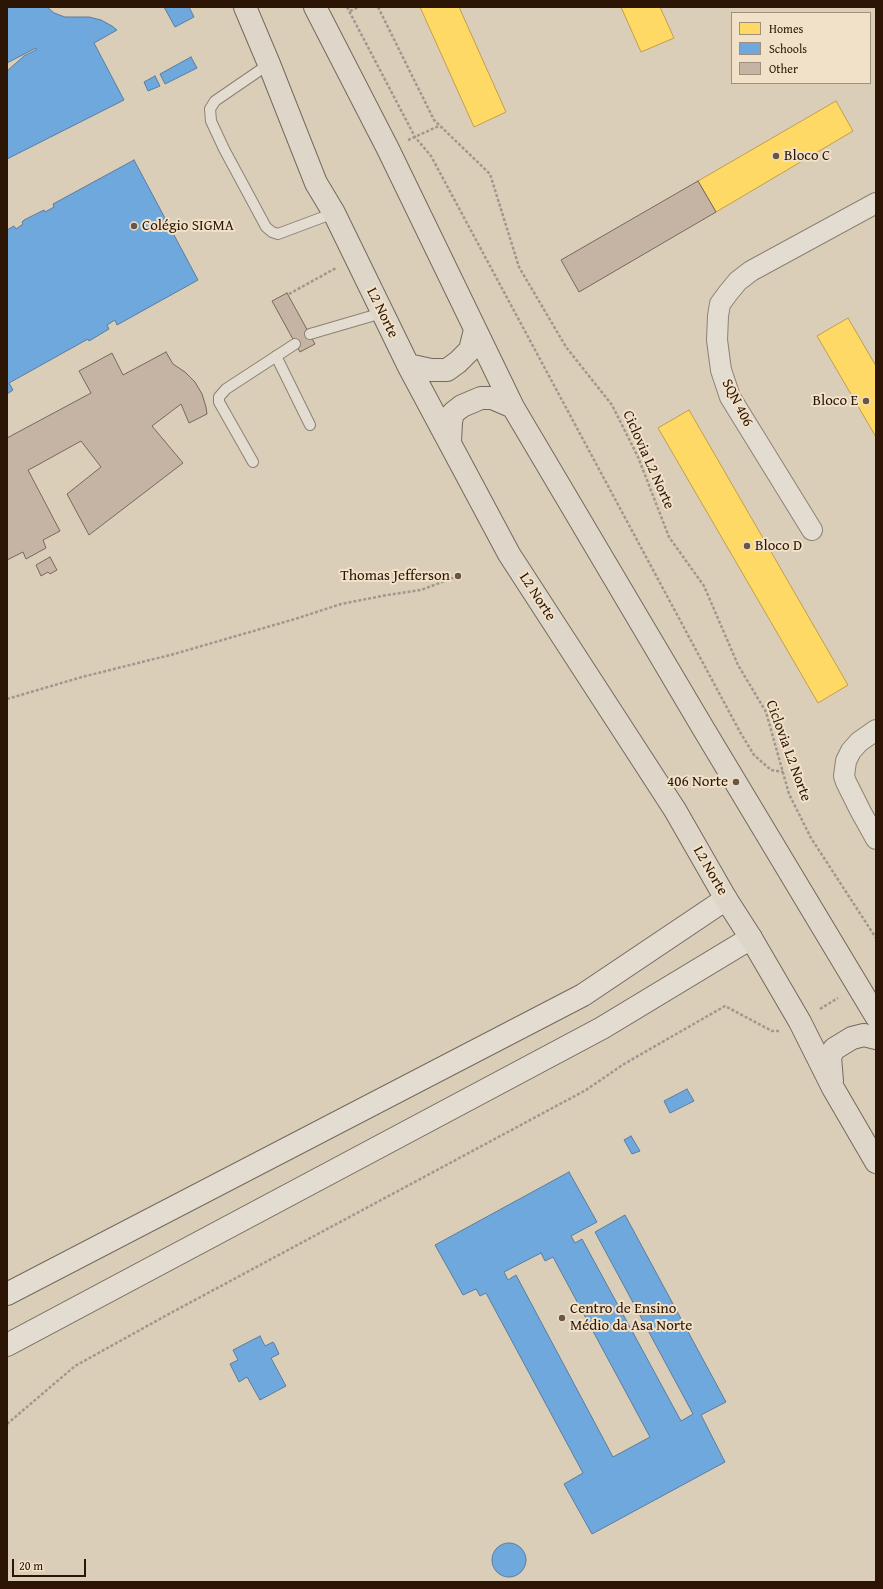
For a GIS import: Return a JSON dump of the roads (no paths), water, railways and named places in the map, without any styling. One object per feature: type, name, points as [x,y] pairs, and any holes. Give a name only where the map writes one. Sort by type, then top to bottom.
[{"type":"main road","name":"L2 Norte","points":[[245,7],[316,183],[334,213],[354,258],[408,365],[509,554],[675,810],[726,899],[751,938],[800,1022],[833,1088],[876,1162]]},
{"type":"main road","points":[[315,7],[388,149],[513,407],[703,728],[859,985],[876,1016]]},
{"type":"main road","points":[[408,365],[431,370],[447,370],[470,350],[475,330]]},
{"type":"main road","points":[[450,442],[453,413],[462,406],[481,398],[492,398],[513,407]]},
{"type":"main road","points":[[833,1088],[830,1058],[834,1049],[852,1038],[864,1035],[876,1038]]},
{"type":"street","name":"SQN 406","points":[[812,530],[730,396],[719,360],[717,340],[720,304],[738,281],[751,271],[876,203]]},
{"type":"street","points":[[876,730],[859,742],[851,751],[846,761],[844,776],[860,812],[876,839]]},
{"type":"street","points":[[7,1294],[583,995],[726,899]]},
{"type":"street","points":[[7,1344],[602,1028],[751,938]]},
{"type":"lane","points":[[269,64],[215,101],[210,109],[211,121],[262,221],[272,232],[278,234],[334,213]]},
{"type":"lane","points":[[310,334],[382,313]]},
{"type":"lane","points":[[253,462],[219,402],[220,397],[226,389],[295,344]]},
{"type":"lane","points":[[276,356],[310,425]]},
{"type":"place","name":"Bloco C","points":[[776,156]]},
{"type":"place","name":"Colégio SIGMA","points":[[134,226]]},
{"type":"place","name":"Bloco E","points":[[866,401]]},
{"type":"place","name":"Bloco D","points":[[747,546]]},
{"type":"place","name":"Thomas Jefferson","points":[[458,576]]},
{"type":"place","name":"406 Norte","points":[[736,782]]},
{"type":"place","name":"Centro de Ensino Médio da Asa Norte","points":[[562,1318]]}]
